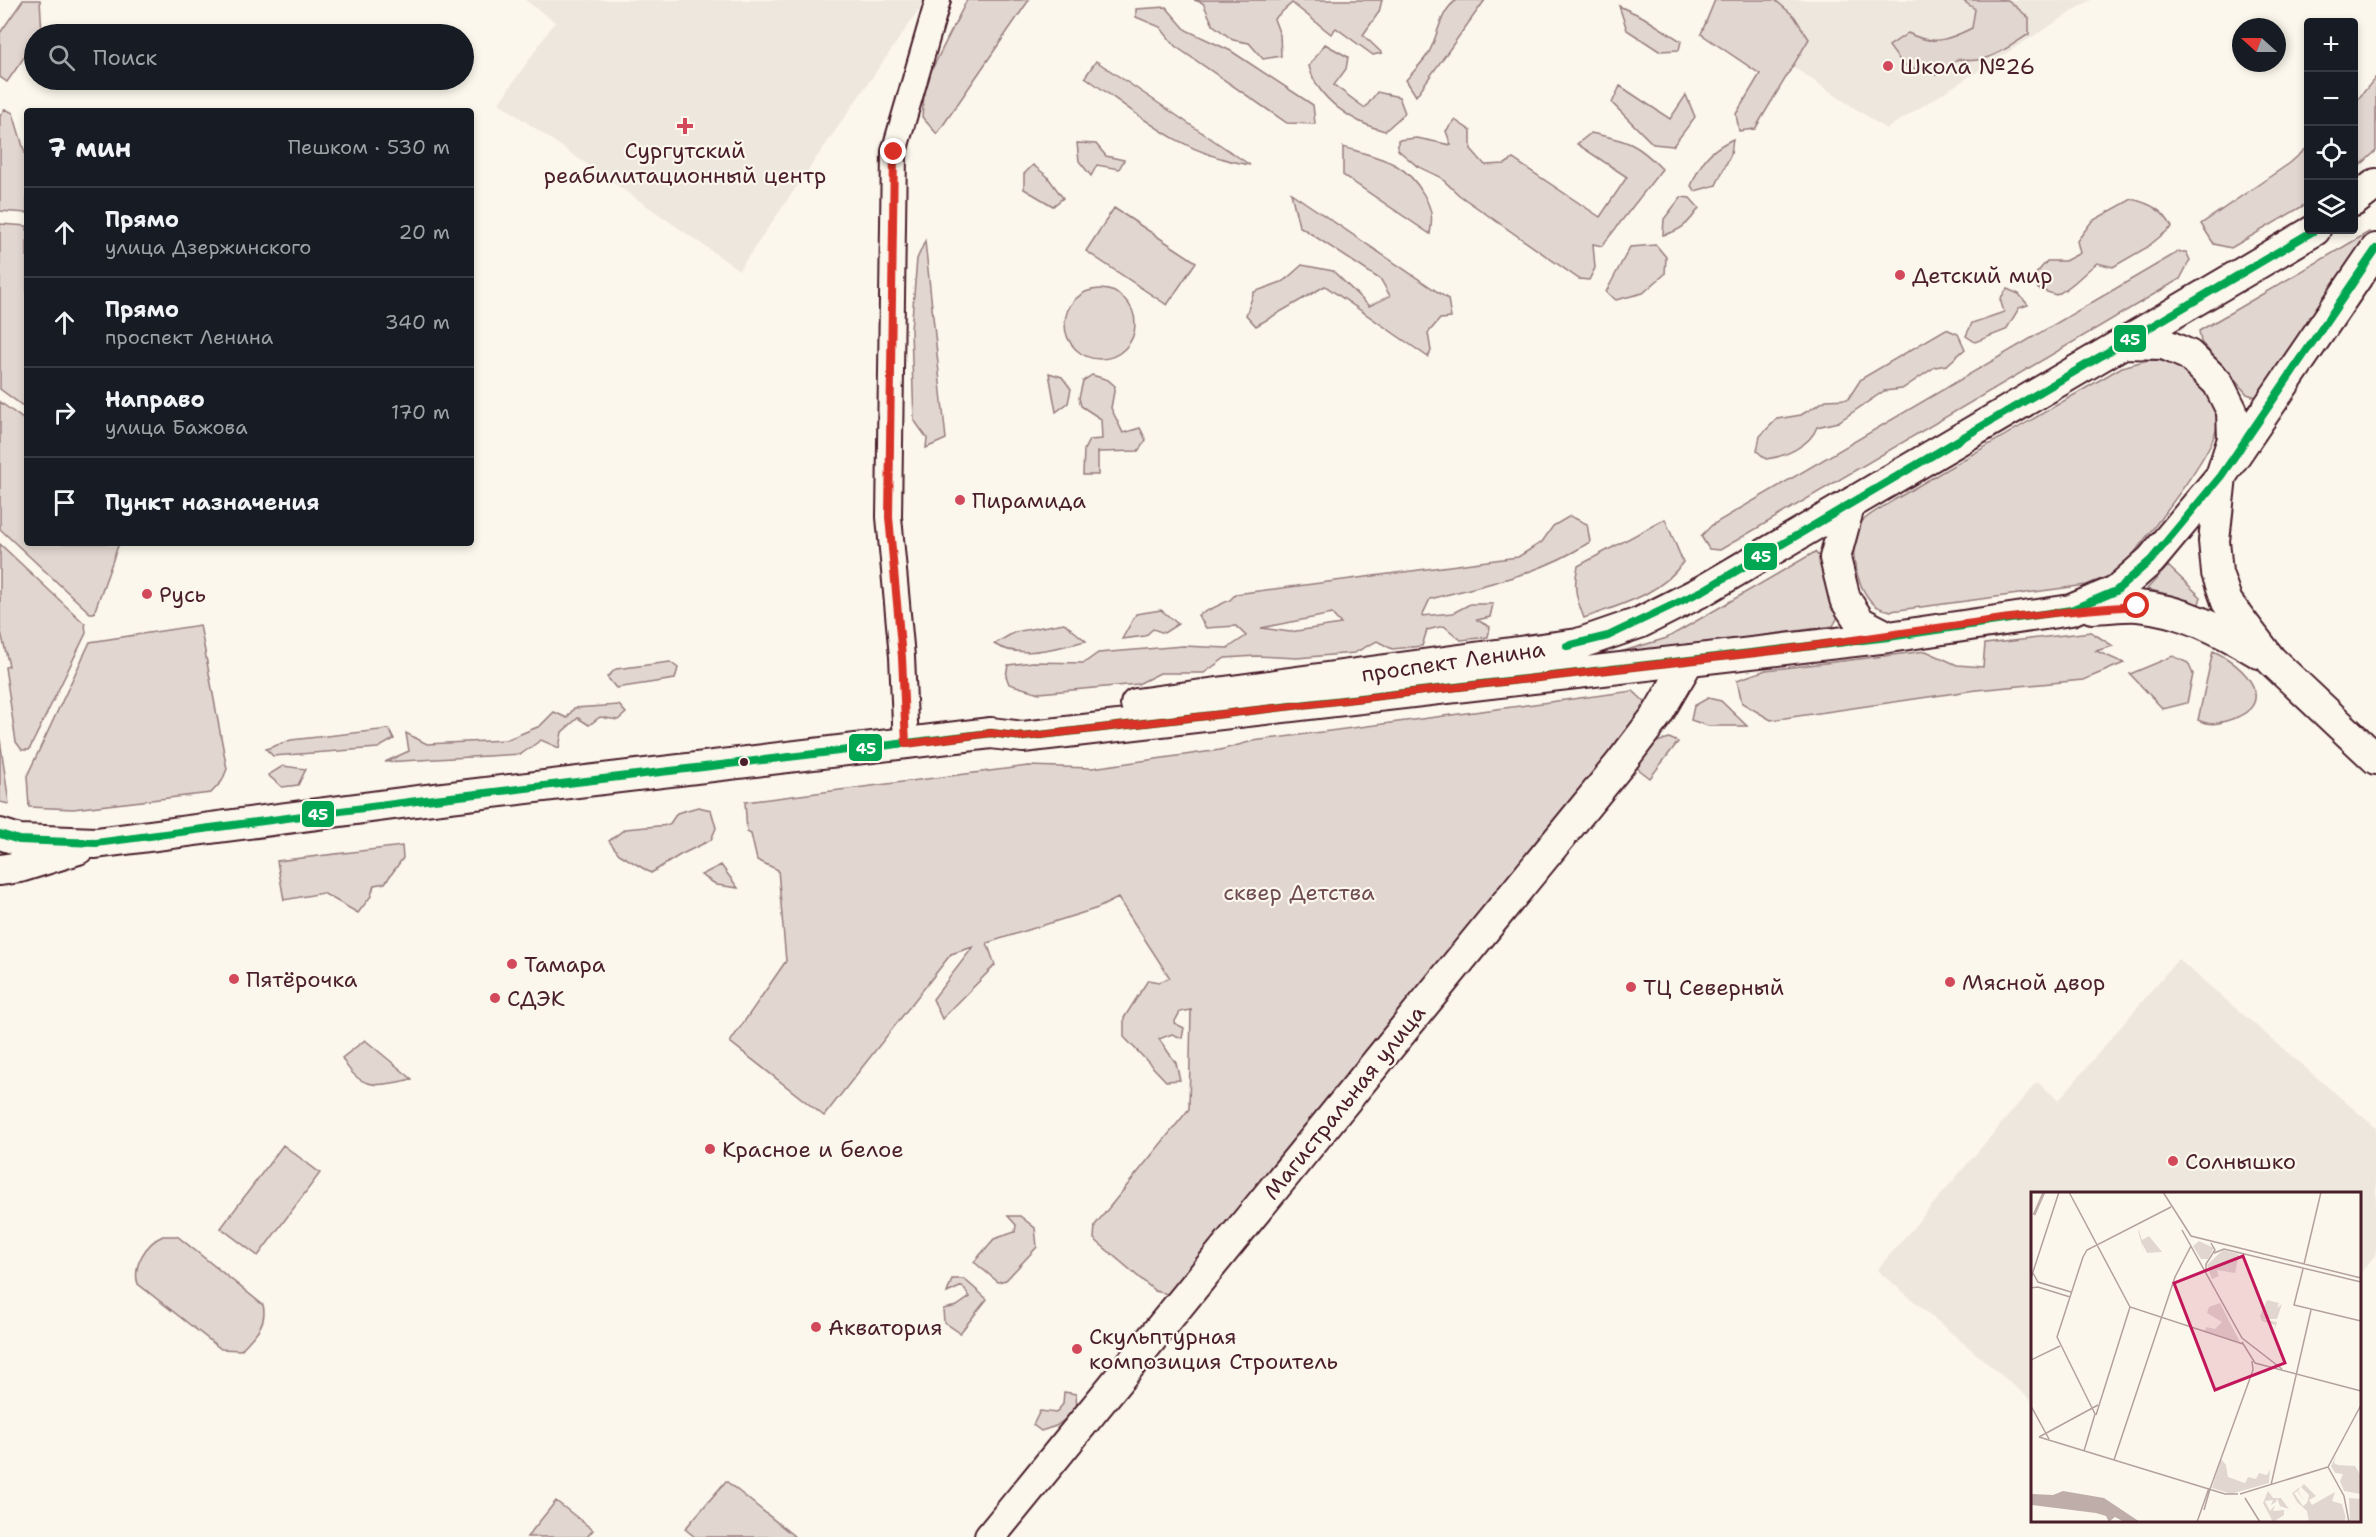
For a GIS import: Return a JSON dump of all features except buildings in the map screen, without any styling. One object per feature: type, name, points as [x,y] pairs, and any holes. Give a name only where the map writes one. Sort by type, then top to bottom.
[{"type":"main road","points":[[2358,198],[2376,184]]},
{"type":"main road","name":"проспект Ленина","points":[[991,733],[1021,719],[1578,644],[1608,636],[1684,600],[1849,506],[2308,234]]},
{"type":"main road","name":"проспект Ленина","points":[[0,834],[19,840],[96,843],[417,801],[991,733],[1023,737],[1889,637],[2071,610],[2116,591],[2151,560],[2221,476],[2376,249]]},
{"type":"main road","points":[[2125,343],[2164,344],[2189,356],[2218,383],[2232,411],[2233,438],[2221,476],[2214,541],[2217,573],[2227,602],[2271,660],[2376,759]]},
{"type":"main road","points":[[1849,506],[1835,558],[1845,599],[1860,622],[1889,637]]},
{"type":"main road","points":[[2071,610],[2137,606],[2174,612],[2232,636],[2271,660]]},
{"type":"main road","name":"Магистральная улица","points":[[990,1537],[1619,765],[1657,715],[1689,660]]},
{"type":"main road","name":"проспект Ленина","points":[[0,870],[59,856],[96,843]]},
{"type":"street","points":[[906,744],[902,657],[889,517],[894,152],[938,0]]},
{"type":"shaded area","name":"Сургутский реабилитационный центр","points":[[525,0],[925,1],[739,270],[499,103],[555,22]]},
{"type":"shaded area","name":"Школа №26","points":[[1735,0],[2091,0],[1886,129],[1787,63]]},
{"type":"shaded area","name":"Солнышко","points":[[2178,959],[2376,1128],[2376,1254],[2361,1272],[2361,1192],[2031,1192],[2031,1400],[1877,1270],[2037,1082],[2059,1100]]},
{"type":"green space","points":[[23,0],[40,0],[41,24],[24,24],[24,57],[7,82],[0,77],[0,33]]},
{"type":"green space","points":[[967,0],[1029,0],[937,134],[922,117],[925,83]]},
{"type":"green space","points":[[1194,0],[1382,0],[1379,12],[1363,35],[1382,53],[1373,55],[1336,28],[1331,34],[1292,3],[1274,19],[1280,35],[1281,56],[1263,59],[1249,43],[1233,40],[1213,25],[1203,3]]},
{"type":"green space","points":[[1457,0],[1485,0],[1416,96],[1406,80],[1428,54],[1446,11]]},
{"type":"green space","points":[[1715,0],[1775,0],[1794,16],[1809,39],[1755,129],[1739,131],[1736,114],[1760,74],[1701,34]]},
{"type":"green space","points":[[1962,0],[2008,0],[2029,18],[2029,34],[1987,58],[1968,61],[1958,59],[1936,75],[1925,68],[1918,69],[1904,64],[1889,46],[1908,33],[1925,39],[1940,40],[1972,28],[1975,9]]},
{"type":"green space","points":[[1619,6],[1643,17],[1681,41],[1679,50],[1659,51],[1627,30]]},
{"type":"green space","points":[[1166,7],[1186,30],[1231,51],[1313,105],[1315,124],[1287,123],[1175,46],[1160,27],[1136,17],[1136,9]]},
{"type":"green space","points":[[1325,44],[1348,57],[1346,69],[1334,85],[1365,108],[1377,92],[1399,97],[1405,113],[1385,131],[1349,116],[1328,99],[1320,89],[1309,66]]},
{"type":"green space","points":[[1096,61],[1250,165],[1203,152],[1162,132],[1085,77]]},
{"type":"green space","points":[[2376,77],[2376,151],[2358,167],[2358,126],[2358,99]]},
{"type":"green space","points":[[1620,86],[1670,119],[1686,95],[1695,117],[1673,146],[1653,144],[1612,103]]},
{"type":"green space","points":[[5,109],[13,113],[24,150],[24,213],[0,211],[0,116]]},
{"type":"green space","points":[[1455,120],[1471,131],[1471,149],[1485,165],[1505,164],[1513,159],[1600,217],[1627,177],[1577,144],[1591,133],[1614,138],[1638,148],[1662,169],[1602,246],[1593,244],[1595,268],[1589,280],[1579,279],[1459,195],[1440,177],[1417,166],[1398,150],[1398,140],[1417,138],[1451,145],[1446,131]]},
{"type":"green space","points":[[1733,139],[1731,154],[1716,185],[1695,191],[1691,186],[1707,157]]},
{"type":"green space","points":[[1077,143],[1096,144],[1106,156],[1124,160],[1119,169],[1097,165],[1091,176],[1079,161]]},
{"type":"green space","points":[[1343,147],[1390,162],[1417,183],[1429,205],[1432,218],[1430,234],[1343,175]]},
{"type":"green space","points":[[2304,151],[2304,205],[2231,248],[2214,244],[2201,224],[2290,163]]},
{"type":"green space","points":[[1033,165],[1047,176],[1063,198],[1053,206],[1024,189],[1024,174]]},
{"type":"green space","points":[[1291,193],[1448,299],[1451,318],[1440,319],[1428,333],[1431,351],[1428,357],[1325,286],[1256,326],[1246,315],[1254,292],[1284,281],[1302,265],[1333,271],[1369,306],[1390,296],[1381,280],[1299,226]]},
{"type":"green space","points":[[1681,197],[1690,198],[1699,208],[1684,226],[1663,235],[1664,219]]},
{"type":"green space","points":[[2132,199],[2156,208],[2172,227],[2146,248],[2113,267],[2097,263],[2056,295],[2038,289],[2035,275],[2047,261],[2065,261],[2080,253],[2077,241],[2092,221]]},
{"type":"green space","points":[[1114,208],[1196,262],[1167,305],[1086,251]]},
{"type":"green space","points":[[0,224],[24,226],[24,407],[0,389]]},
{"type":"green space","points":[[2369,232],[2373,236],[2256,397],[2247,394],[2201,342],[2199,331]]},
{"type":"green space","points":[[925,241],[946,439],[926,448],[927,438],[914,420],[911,330],[917,259]]},
{"type":"green space","points":[[1656,245],[1666,257],[1665,274],[1643,293],[1616,300],[1606,292],[1630,247]]},
{"type":"green space","points":[[2178,252],[2186,252],[2190,260],[2180,279],[1720,550],[1709,549],[1701,536],[1712,525]]},
{"type":"green space","points":[[1107,289],[1120,295],[1129,304],[1133,310],[1135,324],[1133,338],[1125,349],[1114,357],[1093,359],[1075,349],[1067,338],[1065,317],[1075,299],[1086,291]]},
{"type":"green space","points":[[2007,289],[2019,294],[2028,305],[2019,308],[2006,330],[1975,342],[1966,336],[1972,323],[2004,312],[2000,299]]},
{"type":"green space","points":[[1946,329],[1958,334],[1965,349],[1947,365],[1935,367],[1902,389],[1884,391],[1838,422],[1817,427],[1809,440],[1788,453],[1766,459],[1757,451],[1760,436],[1777,419],[1801,415],[1826,400],[1848,399],[1861,379]]},
{"type":"green space","points":[[2148,360],[2174,365],[2196,381],[2211,402],[2216,414],[2217,426],[2204,456],[2178,494],[2128,561],[2112,575],[2086,585],[1891,611],[1879,608],[1871,601],[1859,581],[1854,556],[1855,533],[1866,518],[2122,367]]},
{"type":"green space","points":[[1049,373],[1062,377],[1071,389],[1068,403],[1056,412]]},
{"type":"green space","points":[[1092,375],[1108,380],[1115,386],[1111,408],[1123,433],[1140,428],[1146,440],[1138,451],[1098,452],[1098,475],[1083,475],[1084,450],[1089,440],[1102,439],[1101,419],[1081,406],[1079,398],[1083,381]]},
{"type":"green space","points":[[0,402],[24,420],[24,546],[118,546],[94,613],[90,613],[0,529]]},
{"type":"green space","points":[[1570,516],[1587,524],[1590,542],[1532,571],[1430,599],[1422,616],[1453,613],[1470,604],[1493,604],[1490,617],[1477,620],[1490,627],[1488,637],[1461,640],[1444,626],[1427,630],[1422,646],[1392,649],[1377,641],[1354,653],[1297,658],[1256,656],[1225,658],[1204,673],[1160,673],[1138,684],[1039,693],[1009,684],[1006,676],[1008,665],[1033,662],[1084,663],[1098,653],[1183,646],[1228,648],[1246,636],[1236,626],[1206,628],[1198,615],[1230,600],[1236,594],[1518,557],[1542,542],[1553,526]],"holes":[[[1332,614],[1341,624],[1290,632],[1261,628]]]},
{"type":"green space","points":[[1665,519],[1683,562],[1674,573],[1663,583],[1638,598],[1584,618],[1576,592],[1578,566]]},
{"type":"green space","points":[[0,544],[85,624],[86,633],[29,750],[22,750],[16,742],[5,667],[9,666],[0,628]]},
{"type":"green space","points":[[1815,552],[1820,558],[1839,615],[1833,626],[1600,658],[1667,638]]},
{"type":"green space","points":[[2168,566],[2201,597],[2198,607],[2181,598],[2147,589]]},
{"type":"green space","points":[[1161,610],[1178,624],[1164,633],[1153,629],[1145,636],[1122,639],[1136,614]]},
{"type":"green space","points":[[1064,623],[1086,641],[1027,652],[1004,649],[994,644],[1015,632]]},
{"type":"green space","points":[[200,625],[227,769],[222,781],[211,793],[73,809],[29,807],[27,776],[90,642]]},
{"type":"green space","points":[[2091,632],[2113,646],[2096,651],[2124,663],[2083,680],[1976,690],[1771,720],[1742,703],[1737,680],[1766,670],[1926,651],[1957,665],[1983,667],[1985,644]]},
{"type":"green space","points":[[2213,651],[2225,657],[2246,675],[2255,695],[2253,705],[2245,713],[2214,724],[2198,720]]},
{"type":"green space","points":[[2173,656],[2188,663],[2193,674],[2187,703],[2163,709],[2130,674]]},
{"type":"green space","points":[[670,662],[678,668],[675,679],[616,688],[607,677],[616,669]]},
{"type":"green space","name":"сквер Детства","points":[[1633,691],[1647,704],[1644,715],[1172,1295],[1155,1291],[1094,1239],[1095,1225],[1189,1109],[1191,1010],[1180,1012],[1174,1023],[1184,1028],[1182,1038],[1172,1034],[1159,1039],[1176,1063],[1180,1080],[1166,1081],[1124,1037],[1124,1018],[1148,980],[1159,982],[1170,978],[1118,898],[1098,908],[987,943],[995,965],[942,1019],[933,999],[973,947],[951,954],[824,1116],[730,1042],[786,961],[778,870],[757,860],[751,834],[747,832],[745,802],[1028,766],[1092,768],[1220,750],[1253,741]]},
{"type":"green space","points":[[1708,698],[1721,701],[1747,726],[1708,726],[1691,720],[1694,706]]},
{"type":"green space","points":[[619,705],[626,713],[618,720],[600,717],[589,725],[578,718],[562,732],[559,748],[541,740],[521,754],[385,762],[409,751],[406,733],[427,744],[506,740],[540,726],[554,712],[567,718],[574,708]]},
{"type":"green space","points":[[389,729],[394,739],[378,748],[273,756],[266,749],[291,740]]},
{"type":"green space","points":[[1669,738],[1678,742],[1650,778],[1633,765],[1651,744]]},
{"type":"green space","points":[[0,739],[9,804],[0,802]]},
{"type":"green space","points":[[283,766],[306,769],[298,785],[282,787],[268,775]]},
{"type":"green space","points":[[698,807],[711,810],[716,828],[711,840],[651,873],[619,854],[609,841],[625,829],[669,825],[677,813]]},
{"type":"green space","points":[[402,846],[403,858],[385,883],[374,885],[371,896],[358,913],[323,893],[284,900],[277,861]]},
{"type":"green space","points":[[721,865],[738,888],[717,885],[701,875]]},
{"type":"green space","points":[[365,1040],[412,1079],[371,1084],[356,1077],[342,1058]]},
{"type":"green space","points":[[283,1145],[320,1173],[258,1256],[221,1228]]},
{"type":"green space","points":[[1008,1216],[1020,1216],[1035,1228],[1037,1247],[1006,1280],[998,1282],[974,1262],[994,1239],[1015,1232],[1016,1225]]},
{"type":"green space","points":[[163,1236],[177,1236],[263,1305],[261,1324],[255,1335],[241,1350],[221,1349],[138,1284],[137,1270],[142,1256],[151,1244]]},
{"type":"green space","points":[[952,1279],[964,1279],[987,1299],[960,1333],[944,1322],[943,1309],[957,1306],[970,1297],[962,1286],[947,1293]]},
{"type":"green space","points":[[1064,1392],[1076,1394],[1077,1410],[1056,1426],[1041,1431],[1033,1425],[1040,1411],[1056,1413],[1063,1404]]},
{"type":"green space","points":[[726,1481],[794,1537],[695,1537],[685,1529]]},
{"type":"green space","points":[[556,1501],[593,1530],[587,1537],[527,1537]]},
{"type":"transit line","name":"45","points":[[1567,646],[1608,636],[1704,590],[2308,234]]},
{"type":"transit line","name":"45","points":[[0,834],[19,840],[96,843],[417,801],[991,733],[1023,737],[1889,637],[2071,610],[2116,591],[2151,560],[2221,476],[2376,249]]},
{"type":"place","name":"Школа №26","points":[[1888,66]]},
{"type":"place","name":"Сургутский реабилитационный центр","points":[[685,126]]},
{"type":"place","name":"Детский мир","points":[[1900,275]]},
{"type":"place","name":"Пирамида","points":[[960,500]]},
{"type":"place","name":"Русь","points":[[147,594]]},
{"type":"place","name":"Тамара","points":[[512,964]]},
{"type":"place","name":"Пятёрочка","points":[[234,979]]},
{"type":"place","name":"Мясной двор","points":[[1950,982]]},
{"type":"place","name":"ТЦ Северный","points":[[1631,987]]},
{"type":"place","name":"СДЭК","points":[[495,998]]},
{"type":"place","name":"Красное и белое","points":[[710,1149]]},
{"type":"place","name":"Солнышко","points":[[2173,1161]]},
{"type":"place","name":"Акватория","points":[[816,1327]]},
{"type":"place","name":"Скульптурная композиция Строитель","points":[[1077,1349]]},
{"type":"route","points":[[894,152],[889,517],[902,657],[906,744],[991,733],[1023,737],[1889,637],[2071,610],[2137,606]]}]
